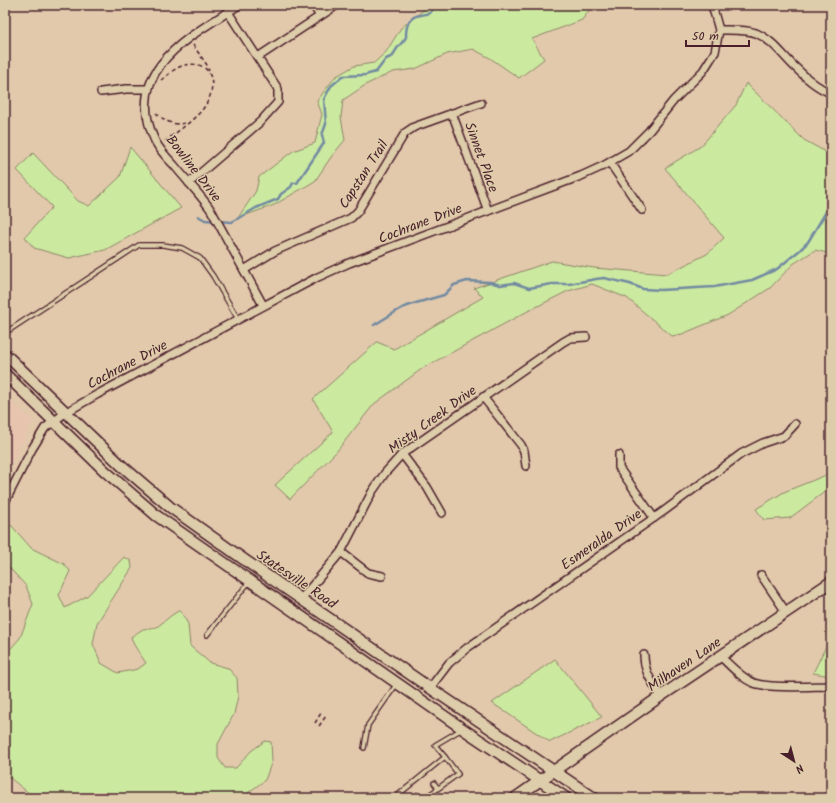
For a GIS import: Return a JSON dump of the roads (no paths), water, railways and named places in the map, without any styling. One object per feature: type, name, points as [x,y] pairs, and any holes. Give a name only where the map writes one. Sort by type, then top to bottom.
[{"type":"main road","name":"Statesville Road","points":[[5,354],[65,413],[170,507],[430,688],[594,798]]},
{"type":"main road","name":"Statesville Road","points":[[5,374],[105,471],[157,516],[398,682],[463,729],[566,798]]},
{"type":"main road","name":"Milhaven Lane","points":[[515,798],[661,696],[831,582]]},
{"type":"street","name":"Bowline Drive","points":[[239,5],[188,38],[166,57],[151,79],[146,96],[148,119],[156,141],[166,157],[203,197],[263,305]]},
{"type":"street","points":[[313,5],[320,16]]},
{"type":"street","points":[[258,57],[337,5]]},
{"type":"street","name":"Cochrane Drive","points":[[5,502],[42,433],[65,413],[263,305],[318,277],[581,176],[629,151],[649,131],[674,100],[703,71],[715,52],[719,30],[712,5]]},
{"type":"street","points":[[189,183],[260,122],[278,102],[278,89],[228,12]]},
{"type":"street","points":[[719,30],[755,33],[768,40],[811,82],[823,90],[831,93]]},
{"type":"street","points":[[101,92],[126,89],[147,89]]},
{"type":"street","name":"Capstan Trail","points":[[244,270],[275,251],[351,218],[358,211],[405,133],[414,127],[481,103]]},
{"type":"street","name":"Sinnet Place","points":[[452,113],[488,211]]},
{"type":"street","points":[[610,162],[642,210]]},
{"type":"street","name":"Misty Creek Drive","points":[[301,599],[341,552],[372,492],[385,473],[402,454],[563,342],[570,338],[586,337]]},
{"type":"street","points":[[483,397],[521,445],[524,451],[526,466]]},
{"type":"street","name":"Esmeralda Drive","points":[[430,688],[449,663],[467,648],[654,518],[741,454],[763,443],[784,436],[795,424]]},
{"type":"street","points":[[402,454],[427,487],[442,514]]},
{"type":"street","points":[[619,454],[619,468],[654,518]]},
{"type":"street","points":[[341,552],[368,573],[382,576]]},
{"type":"street","points":[[761,575],[786,612]]},
{"type":"street","points":[[644,655],[646,672],[661,696]]},
{"type":"street","points":[[720,656],[746,679],[761,685],[831,686]]},
{"type":"lane","points":[[5,333],[139,245],[163,245],[182,248],[200,258],[213,276],[238,319]]},
{"type":"lane","points":[[208,635],[250,581]]},
{"type":"lane","points":[[364,748],[368,725],[398,682]]},
{"type":"lane","points":[[425,798],[458,774],[435,744],[463,729]]},
{"type":"lane","points":[[400,798],[398,795],[428,774],[445,757]]},
{"type":"lane","points":[[436,765],[439,769]]},
{"type":"lane","points":[[444,777],[447,782]]},
{"type":"lane","points":[[434,783],[438,788]]},
{"type":"lane","points":[[427,790],[430,794]]},
{"type":"waterway","points":[[198,216],[205,220],[232,222],[256,208],[278,199],[281,194],[291,187],[293,183],[297,183],[324,143],[322,135],[326,124],[324,99],[331,86],[343,76],[365,75],[376,72],[386,59],[393,56],[405,39],[410,20],[416,16],[430,13],[436,5]]},
{"type":"waterway","points":[[445,5],[454,7],[461,5]]},
{"type":"waterway","points":[[374,325],[402,308],[444,295],[454,285],[467,281],[490,282],[500,285],[514,283],[529,288],[552,284],[569,284],[604,278],[630,284],[643,289],[661,290],[714,287],[752,280],[777,269],[800,250],[808,242],[831,206]]}]
